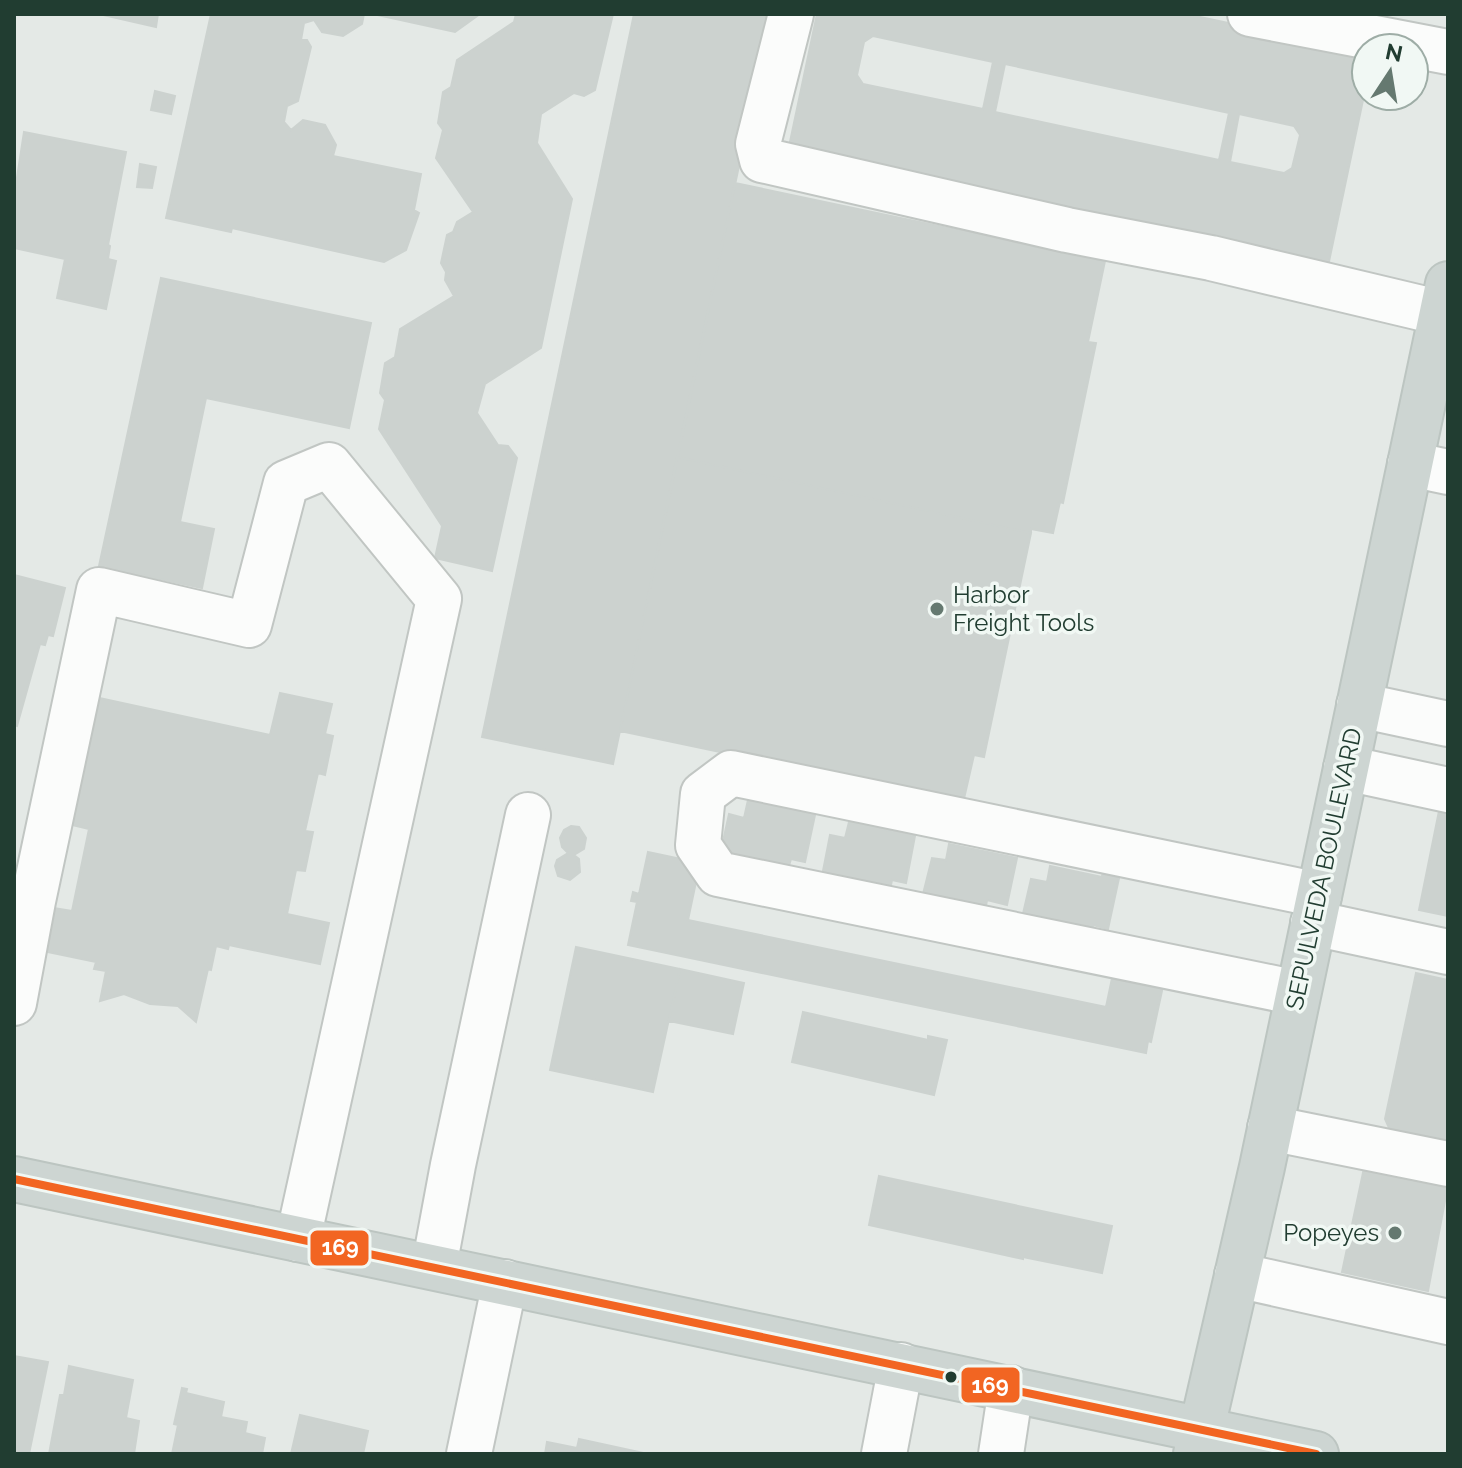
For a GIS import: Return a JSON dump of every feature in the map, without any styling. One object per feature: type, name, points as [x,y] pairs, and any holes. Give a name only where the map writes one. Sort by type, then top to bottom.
[{"type":"main road","name":"SEPULVEDA BOULEVARD","points":[[1199,1441],[1270,1128],[1359,705],[1429,468],[1444,316]]},
{"type":"main road","points":[[14,1179],[1011,1388],[1199,1441],[1316,1454]]},
{"type":"street","points":[[791,14],[758,144],[762,160],[1067,230],[1211,258],[1444,316]]},
{"type":"street","points":[[1250,14],[1448,52]]},
{"type":"street","points":[[14,1003],[99,590],[249,625],[286,483],[329,465],[439,599],[298,1239]]},
{"type":"street","points":[[1359,705],[1448,724]]},
{"type":"street","points":[[1346,768],[1448,790]]},
{"type":"street","points":[[1298,993],[718,874],[698,845],[703,794],[731,773],[1316,909],[1448,952]]},
{"type":"street","points":[[434,1267],[528,815]]},
{"type":"street","points":[[1270,1128],[1448,1164]]},
{"type":"street","points":[[1237,1275],[1448,1322]]},
{"type":"street","points":[[469,1454],[505,1282]]},
{"type":"street","points":[[884,1454],[901,1365]]},
{"type":"street","points":[[1001,1454],[1011,1388]]},
{"type":"building","points":[[99,14],[158,14],[156,27]]},
{"type":"building","points":[[211,14],[364,14],[362,24],[343,36],[322,32],[314,20],[304,23],[301,40],[307,40],[311,47],[298,101],[287,106],[284,122],[291,130],[303,120],[325,125],[336,145],[333,156],[421,174],[414,210],[419,213],[406,250],[384,262],[232,228],[231,232],[166,218]]},
{"type":"building","points":[[373,14],[480,14],[455,32]]},
{"type":"building","points":[[516,14],[613,14],[595,90],[584,96],[574,93],[541,114],[537,143],[572,199],[541,348],[485,384],[477,413],[498,445],[508,446],[517,458],[492,571],[435,558],[442,526],[379,429],[385,400],[380,393],[385,363],[395,357],[400,329],[454,296],[445,280],[446,272],[441,263],[447,235],[453,232],[457,222],[473,212],[436,158],[443,130],[438,123],[443,92],[451,87],[457,60],[514,22]]},
{"type":"building","points":[[634,14],[771,14],[613,764],[482,737]]},
{"type":"building","points":[[817,14],[1186,14],[1350,49],[1350,112],[1361,112],[1327,271],[787,156]],"holes":[[[873,36],[993,62],[983,109],[863,84],[857,75],[864,42]],[[1005,64],[1229,113],[1219,160],[995,112]],[[1239,114],[1294,126],[1300,135],[1292,168],[1284,173],[1230,162]]]},
{"type":"building","points":[[155,91],[175,96],[171,114],[151,110]]},
{"type":"building","points":[[24,132],[126,152],[108,245],[108,259],[116,261],[106,309],[57,298],[65,259],[14,248],[14,197]]},
{"type":"building","points":[[140,164],[156,167],[152,188],[137,187]]},
{"type":"building","points":[[735,183],[1105,261],[1088,342],[1096,343],[1063,503],[1060,502],[1053,533],[1031,529],[1031,533],[677,457]]},
{"type":"building","points":[[161,278],[371,323],[349,428],[206,398],[180,522],[214,529],[202,588],[99,566]]},
{"type":"building","points":[[677,457],[1031,533],[984,757],[974,755],[963,803],[620,731]]},
{"type":"building","points":[[14,575],[65,588],[53,636],[48,635],[45,645],[40,644],[17,726],[14,725]]},
{"type":"building","points":[[280,693],[332,704],[325,734],[333,736],[325,775],[318,773],[305,831],[313,832],[305,871],[296,870],[287,914],[329,923],[320,964],[229,945],[228,949],[216,946],[196,1022],[178,1006],[150,1004],[124,994],[100,1001],[106,971],[94,969],[96,962],[38,950],[47,907],[72,911],[89,829],[64,823],[90,696],[270,735]]},
{"type":"building","points":[[748,800],[815,815],[805,862],[791,859],[788,869],[720,855],[729,814],[744,818]]},
{"type":"building","points":[[1440,806],[1448,808],[1448,916],[1419,910]]},
{"type":"building","points":[[849,822],[915,836],[906,883],[892,880],[890,890],[822,876],[830,835],[845,838]]},
{"type":"building","points":[[571,826],[579,827],[586,838],[584,849],[574,855],[579,859],[580,872],[570,880],[558,876],[555,866],[557,860],[568,853],[562,847],[560,838],[564,830]]},
{"type":"building","points":[[949,844],[1017,858],[1007,905],[987,900],[985,912],[922,898],[932,858],[946,860]]},
{"type":"building","points":[[648,852],[700,863],[688,920],[1106,1007],[1119,945],[1163,986],[1151,1042],[1148,1041],[1146,1053],[628,945],[637,902],[631,901],[633,892],[639,894]]},
{"type":"building","points":[[1104,865],[1121,869],[1108,929],[1093,925],[1092,933],[1022,918],[1031,879],[1047,882],[1050,866],[1102,877]]},
{"type":"building","points":[[576,947],[680,969],[653,1092],[550,1070]]},
{"type":"building","points":[[680,969],[744,983],[733,1034],[669,1021]]},
{"type":"building","points":[[1416,973],[1448,980],[1448,1146],[1393,1137],[1385,1119]]},
{"type":"building","points":[[803,1012],[928,1040],[928,1036],[947,1040],[934,1095],[792,1062]]},
{"type":"building","name":"Popeyes","points":[[1364,1168],[1448,1185],[1428,1291],[1342,1272]]},
{"type":"building","points":[[879,1176],[1112,1226],[1102,1273],[869,1225]]},
{"type":"building","points":[[14,1356],[48,1362],[29,1454],[14,1454]]},
{"type":"building","points":[[69,1366],[133,1380],[126,1418],[139,1421],[134,1454],[49,1454]]},
{"type":"building","points":[[182,1388],[187,1389],[186,1393],[224,1402],[221,1417],[247,1422],[245,1433],[265,1438],[262,1454],[172,1454],[178,1425],[174,1424]]},
{"type":"building","points":[[300,1415],[368,1431],[363,1454],[291,1454]]},
{"type":"building","points":[[579,1439],[648,1454],[545,1454],[547,1442],[577,1448]]},
{"type":"transit line","name":"169","points":[[14,1179],[1316,1454]]},
{"type":"place","name":"Harbor Freight Tools","points":[[937,609]]},
{"type":"place","name":"Popeyes","points":[[1395,1233]]}]
